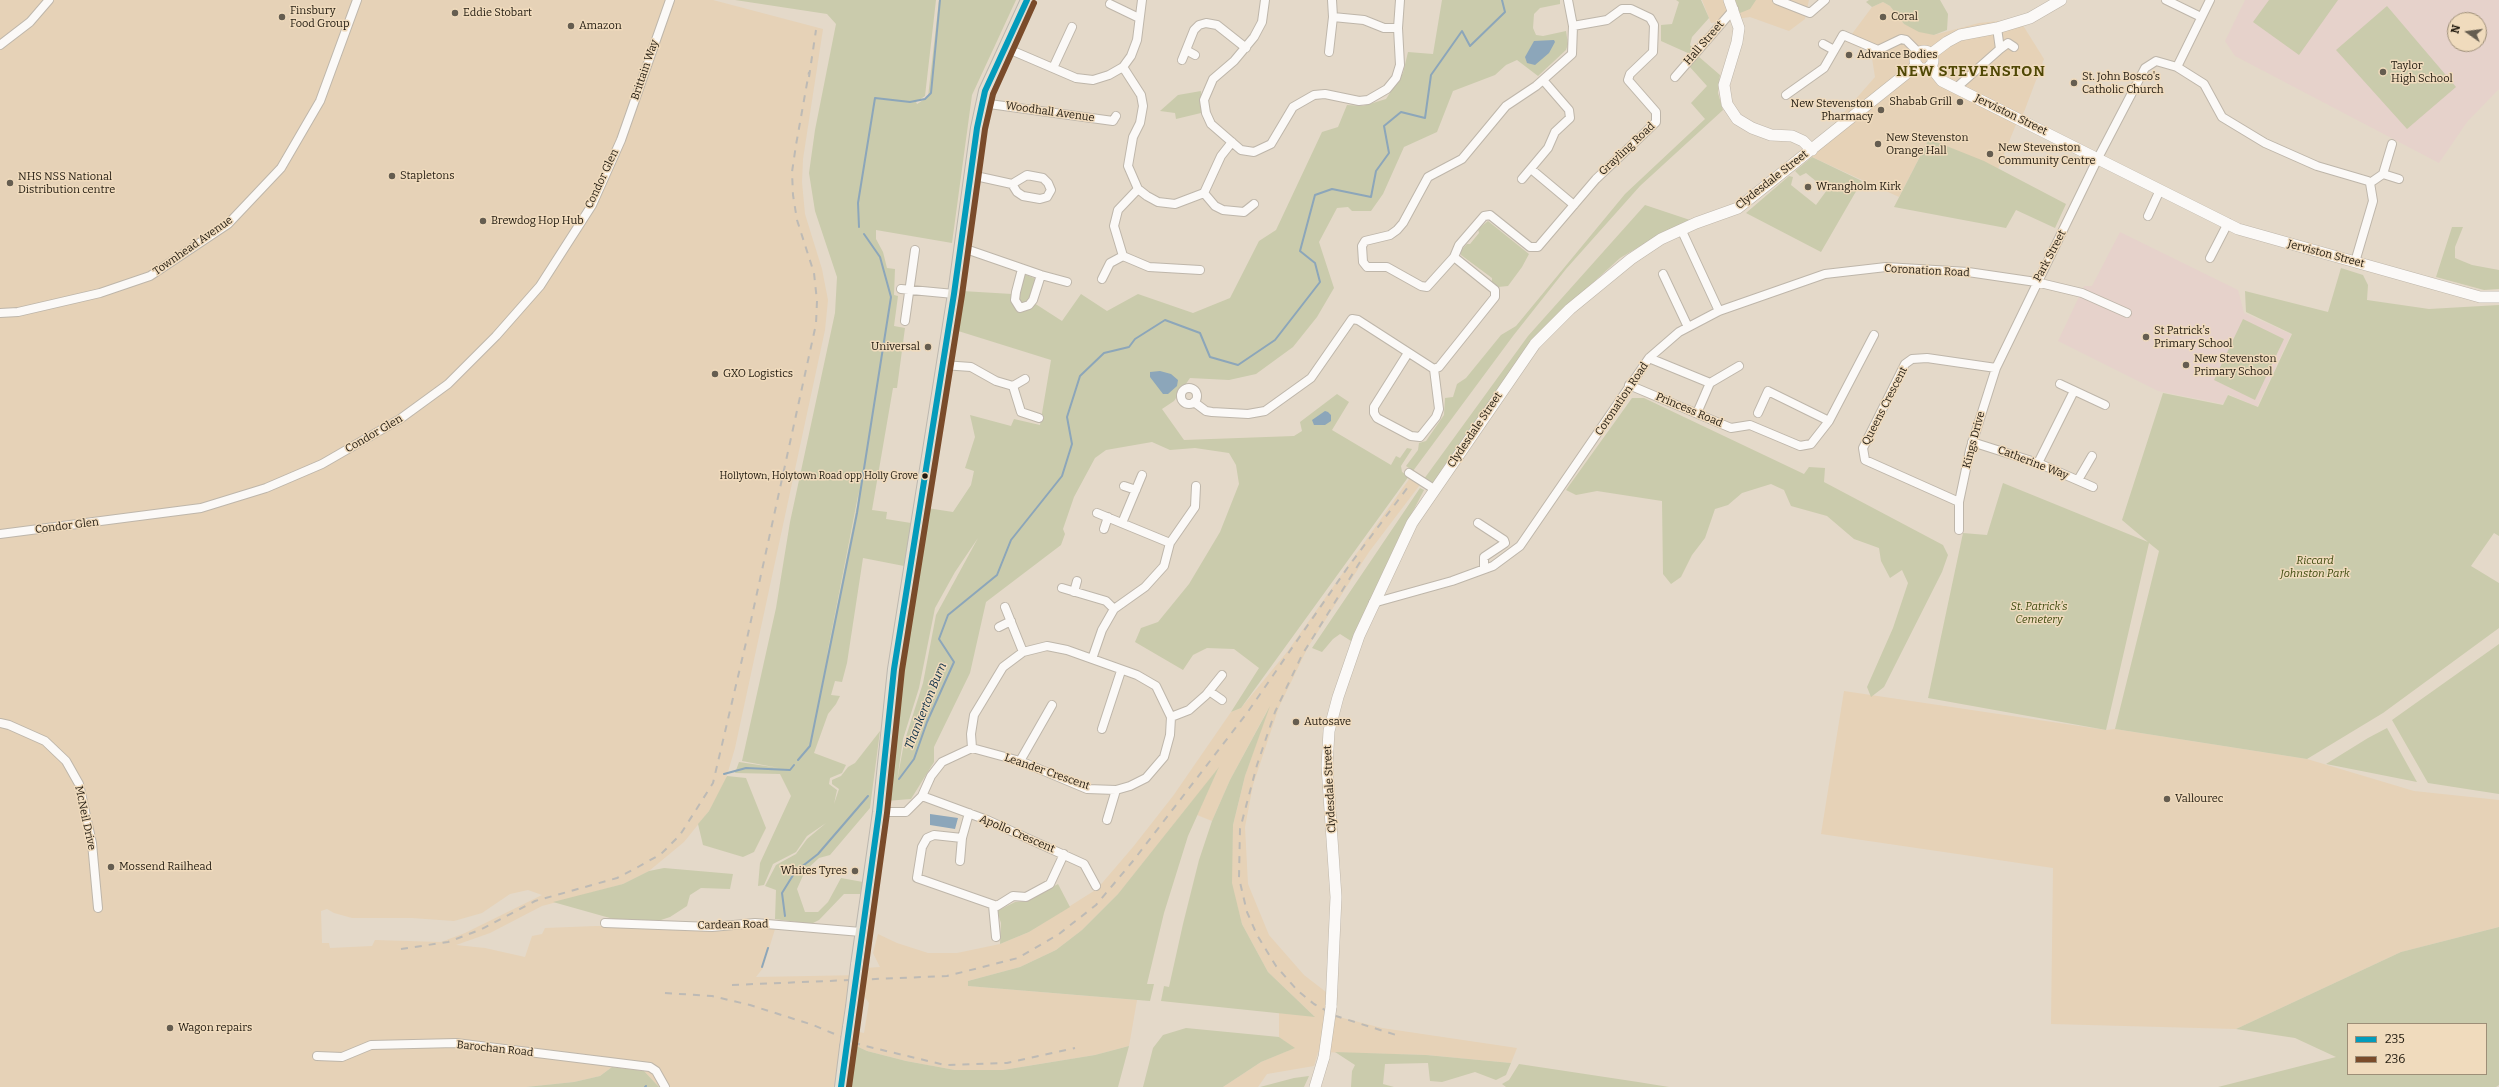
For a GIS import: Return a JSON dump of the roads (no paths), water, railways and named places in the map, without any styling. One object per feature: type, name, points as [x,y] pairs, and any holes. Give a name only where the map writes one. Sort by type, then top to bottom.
[{"type":"main road","points":[[841,1087],[861,932],[879,812],[895,662],[943,365],[982,103],[1027,0]]},
{"type":"main road","points":[[1931,54],[1947,42],[1960,35],[1998,28],[2040,14],[2061,0]]},
{"type":"main road","points":[[1732,5],[1739,28],[1724,85],[1725,99],[1737,119],[1752,128],[1771,135],[1792,136],[1803,141],[1812,150]]},
{"type":"main road","points":[[1924,51],[1931,54],[1933,59],[1930,66],[1922,68],[1918,65],[1916,58],[1919,53],[1924,51]]},
{"type":"main road","name":"Clydesdale Street","points":[[1315,1087],[1324,1057],[1331,1007],[1336,897],[1327,766],[1329,732],[1347,670],[1373,603],[1412,523],[1434,489],[1545,333],[1570,309],[1630,259],[1682,229],[1738,208],[1918,65]]},
{"type":"main road","name":"Jerviston Street","points":[[1930,66],[1942,81],[2160,190],[2228,223],[2262,237],[2480,297],[2499,297]]},
{"type":"street","points":[[0,45],[30,22],[49,0]]},
{"type":"street","name":"Townhead Avenue","points":[[0,313],[18,312],[100,293],[150,276],[228,224],[281,168],[320,101],[357,0]]},
{"type":"street","name":"Brittain Way","points":[[620,140],[670,0]]},
{"type":"street","points":[[1006,48],[1076,78],[1093,80],[1109,75],[1122,68],[1137,40],[1142,0]]},
{"type":"street","points":[[1265,0],[1262,22],[1246,48],[1234,61],[1213,79],[1204,100],[1206,113],[1212,124],[1242,150],[1254,152],[1265,148],[1270,144],[1294,107],[1314,95],[1325,94],[1358,101],[1368,100],[1387,90],[1396,78],[1400,65],[1398,28],[1400,0]]},
{"type":"street","points":[[1329,52],[1333,18],[1332,0]]},
{"type":"street","points":[[1522,180],[1548,148],[1556,132],[1568,121],[1571,114],[1543,80],[1572,54],[1573,26],[1568,0]]},
{"type":"street","points":[[1777,0],[1810,13],[1826,0]]},
{"type":"street","points":[[2166,0],[2201,17]]},
{"type":"street","points":[[2177,67],[2210,0]]},
{"type":"street","points":[[1110,4],[1139,18]]},
{"type":"street","name":"Hall Street","points":[[1675,77],[1732,5]]},
{"type":"street","name":"Grayling Road","points":[[1543,80],[1506,106],[1462,159],[1428,177],[1404,223],[1390,235],[1365,241],[1362,246],[1363,262],[1370,268],[1386,267],[1421,286],[1427,287],[1454,257],[1459,246],[1484,216],[1490,215],[1530,247],[1535,248],[1541,245],[1596,179],[1653,125],[1658,116],[1628,80],[1630,74],[1653,52],[1654,25],[1650,18],[1631,9],[1622,9],[1607,20],[1573,26]]},
{"type":"street","points":[[1333,18],[1364,20],[1384,28],[1398,28]]},
{"type":"street","points":[[1182,60],[1194,30],[1198,25],[1206,23],[1217,26],[1246,48]]},
{"type":"street","points":[[1053,68],[1072,27]]},
{"type":"street","points":[[1998,28],[2000,49]]},
{"type":"street","points":[[1786,95],[1824,68],[1843,35],[1878,50],[1901,39],[1906,40],[1919,53]]},
{"type":"street","points":[[1956,88],[2008,43],[2014,47]]},
{"type":"street","points":[[1823,44],[1834,50]]},
{"type":"street","points":[[1186,50],[1195,55]]},
{"type":"street","name":"Park Street","points":[[2003,355],[2036,282],[2069,221],[2098,158],[2145,68],[2156,61],[2177,67],[2204,84],[2222,117],[2265,143],[2317,166],[2370,183]]},
{"type":"street","points":[[1122,68],[1141,95],[1143,106],[1140,122],[1133,137],[1128,155],[1128,166],[1138,189],[1158,202],[1175,204],[1204,194],[1221,156],[1232,142]]},
{"type":"street","name":"Woodhall Avenue","points":[[982,103],[1113,121],[1116,116]]},
{"type":"street","name":"Condor Glen","points":[[0,534],[201,508],[266,488],[322,464],[400,420],[448,384],[496,336],[540,286],[592,205],[620,140]]},
{"type":"street","points":[[2355,262],[2373,201],[2370,183],[2383,174],[2392,144]]},
{"type":"street","points":[[1530,169],[1574,205]]},
{"type":"street","points":[[2383,174],[2399,179]]},
{"type":"street","points":[[971,175],[1012,184]]},
{"type":"street","points":[[1138,189],[1118,210],[1114,226],[1123,256],[1148,267],[1200,270]]},
{"type":"street","points":[[2148,216],[2160,190]]},
{"type":"street","points":[[1204,194],[1215,206],[1223,210],[1244,212],[1254,204]]},
{"type":"street","points":[[2210,258],[2228,223]]},
{"type":"street","points":[[1682,229],[1719,310]]},
{"type":"street","points":[[960,247],[1022,269],[1067,282]]},
{"type":"street","points":[[905,321],[915,250]]},
{"type":"street","points":[[1102,279],[1110,263],[1123,256]]},
{"type":"street","points":[[1434,369],[1439,367],[1496,296],[1495,290],[1454,257]]},
{"type":"street","name":"Coronation Road","points":[[1373,603],[1493,566],[1520,546],[1602,429],[1629,385],[1650,358],[1688,327],[1719,310],[1825,274],[1886,267],[1968,272],[2036,282],[2082,293],[2126,313]]},
{"type":"street","points":[[1022,269],[1016,292],[1017,304],[1020,308],[1029,306],[1033,300],[1041,275]]},
{"type":"street","points":[[1663,274],[1688,327]]},
{"type":"street","points":[[901,289],[954,294]]},
{"type":"street","points":[[1194,402],[1206,411],[1212,412],[1248,414],[1265,411],[1311,378],[1352,319],[1358,320],[1434,369]]},
{"type":"street","name":"Princess Road","points":[[1629,385],[1731,428],[1750,425],[1761,428],[1800,446],[1811,444],[1829,421],[1874,335]]},
{"type":"street","points":[[1408,353],[1374,407],[1374,413],[1377,418],[1411,436],[1420,437],[1436,417],[1438,409],[1434,369]]},
{"type":"street","name":"Kings Drive","points":[[1959,530],[1959,502],[1972,442],[1996,368],[2003,355]]},
{"type":"street","points":[[1650,358],[1710,383]]},
{"type":"street","name":"Queens Crescent","points":[[1959,502],[1865,460],[1863,448],[1905,364],[1912,359],[1928,358],[1996,368]]},
{"type":"street","points":[[943,365],[971,367],[996,381],[1013,386],[1025,379]]},
{"type":"street","points":[[1697,413],[1710,383],[1739,366]]},
{"type":"street","points":[[2060,384],[2105,405]]},
{"type":"street","points":[[1013,386],[1021,412],[1039,418]]},
{"type":"street","points":[[1758,413],[1768,391],[1829,421]]},
{"type":"street","points":[[2038,463],[2074,391]]},
{"type":"street","name":"Catherine Way","points":[[1972,442],[2038,463],[2094,487]]},
{"type":"street","points":[[2078,480],[2092,456]]},
{"type":"street","points":[[1409,473],[1434,489]]},
{"type":"street","points":[[1122,523],[1142,475]]},
{"type":"street","points":[[1124,486],[1136,490]]},
{"type":"street","points":[[1092,659],[1102,630],[1114,609],[1145,587],[1164,566],[1170,543],[1195,507],[1196,486]]},
{"type":"street","points":[[1097,513],[1170,543]]},
{"type":"street","points":[[1104,530],[1108,518]]},
{"type":"street","points":[[1478,523],[1505,542],[1484,557],[1484,569]]},
{"type":"street","points":[[1074,592],[1077,581]]},
{"type":"street","points":[[1062,588],[1106,601],[1114,609]]},
{"type":"street","points":[[1005,607],[1023,652]]},
{"type":"street","points":[[999,626],[1011,621]]},
{"type":"street","name":"Leander Crescent","points":[[1047,646],[1067,650],[1137,675],[1156,686],[1170,717],[1168,747],[1157,768],[1146,778],[1130,786],[1116,790],[1087,789],[1020,761],[972,748],[971,734],[974,715],[1003,667],[1023,652],[1047,646]]},
{"type":"street","points":[[1102,728],[1121,670]]},
{"type":"street","points":[[1170,717],[1189,710],[1209,691],[1222,675]]},
{"type":"street","points":[[1209,691],[1222,700]]},
{"type":"street","points":[[1020,761],[1052,705]]},
{"type":"street","name":"McNeil Drive","points":[[0,723],[10,725],[45,741],[66,760],[79,784],[92,843],[98,908]]},
{"type":"street","points":[[879,812],[906,812],[922,796],[931,776],[942,762],[972,748]]},
{"type":"street","points":[[1107,820],[1116,790]]},
{"type":"street","name":"Apollo Crescent","points":[[922,796],[969,813],[1084,864],[1096,886]]},
{"type":"street","name":"Apollo Crescent","points":[[960,861],[962,838],[969,813]]},
{"type":"street","points":[[962,838],[934,835],[927,838],[922,847],[917,878],[993,905],[996,937]]},
{"type":"street","name":"Apollo Crescent","points":[[993,905],[997,906],[1013,896],[1026,897],[1050,884],[1064,854]]},
{"type":"street","name":"Cardean Road","points":[[605,923],[712,927],[755,923],[861,932]]},
{"type":"street","name":"Barochan Road","points":[[317,1056],[342,1057],[371,1045],[456,1044],[650,1067],[656,1072],[665,1087]]},
{"type":"water","points":[[1554,40],[1555,42],[1549,53],[1535,65],[1527,63],[1525,57],[1534,41]]},
{"type":"water","points":[[1160,371],[1171,374],[1178,380],[1177,386],[1168,394],[1163,394],[1150,377],[1150,372]]},
{"type":"water","points":[[1325,411],[1331,415],[1331,421],[1325,425],[1314,425],[1312,420]]},
{"type":"water","points":[[930,814],[958,818],[955,829],[930,825]]},
{"type":"waterway","points":[[859,227],[858,203],[875,98],[910,102],[925,99],[931,93],[940,0]]},
{"type":"waterway","name":"Thankerton Burn","points":[[899,779],[914,759],[927,722],[954,662],[939,639],[948,615],[997,575],[1011,540],[1062,476],[1072,444],[1067,417],[1080,376],[1104,353],[1129,347],[1135,339],[1165,320],[1200,333],[1210,357],[1238,365],[1275,340],[1320,282],[1315,263],[1300,251],[1315,195],[1332,189],[1371,197],[1376,171],[1389,153],[1384,126],[1401,112],[1425,118],[1431,75],[1462,31],[1470,46],[1505,12],[1502,0]]},
{"type":"waterway","points":[[798,760],[810,746],[857,513],[891,297],[880,257],[864,234]]},
{"type":"waterway","points":[[724,774],[746,768],[790,770],[794,765]]},
{"type":"waterway","name":"Thankerton Burn","points":[[785,916],[782,893],[795,872],[818,854],[868,796]]},
{"type":"waterway","name":"Thankerton Burn","points":[[762,967],[768,948]]},
{"type":"railway","points":[[809,77],[816,30]]},
{"type":"railway","points":[[401,949],[448,942],[482,929],[535,901],[617,878],[638,867],[661,854],[680,835],[713,783],[748,634],[816,324],[817,301],[814,273],[797,220],[793,195],[792,172],[809,72]]},
{"type":"railway","points":[[732,985],[947,976],[1018,958],[1059,934],[1096,905],[1133,861],[1247,713],[1348,567],[1408,487]]},
{"type":"railway","points":[[1360,562],[1302,655],[1275,712],[1257,765],[1240,829],[1239,878],[1247,912],[1257,935],[1276,966],[1297,990],[1314,1004],[1336,1016],[1396,1035]]},
{"type":"railway","points":[[665,993],[712,996],[750,1005],[813,1025],[861,1045],[945,1065],[1007,1063],[1075,1048]]},
{"type":"place","name":"Eddie Stobart","points":[[455,13]]},
{"type":"place","name":"Finsbury Food Group","points":[[282,17]]},
{"type":"place","name":"Coral","points":[[1883,17]]},
{"type":"place","name":"Amazon","points":[[571,26]]},
{"type":"place","name":"Advance Bodies","points":[[1849,55]]},
{"type":"place","name":"Taylor High School","points":[[2383,72]]},
{"type":"place","name":"St. John Bosco's Catholic Church","points":[[2074,83]]},
{"type":"place","name":"Shabab Grill","points":[[1960,102]]},
{"type":"place","name":"New Stevenston Pharmacy","points":[[1881,110]]},
{"type":"place","name":"New Stevenston Orange Hall","points":[[1878,144]]},
{"type":"place","name":"New Stevenston Community Centre","points":[[1990,154]]},
{"type":"place","name":"Stapletons","points":[[392,176]]},
{"type":"place","name":"NHS NSS National Distribution centre","points":[[10,183]]},
{"type":"place","name":"Wrangholm Kirk","points":[[1808,187]]},
{"type":"place","name":"Brewdog Hop Hub","points":[[483,221]]},
{"type":"place","name":"St Patrick's Primary School","points":[[2146,337]]},
{"type":"place","name":"Universal","points":[[928,347]]},
{"type":"place","name":"New Stevenston Primary School","points":[[2186,365]]},
{"type":"place","name":"GXO Logistics","points":[[715,374]]},
{"type":"place","name":"Hollytown, Holytown Road opp Holly Grove","points":[[925,476]]},
{"type":"place","name":"Autosave","points":[[1296,722]]},
{"type":"place","name":"Vallourec","points":[[2167,799]]},
{"type":"place","name":"Mossend Railhead","points":[[111,867]]},
{"type":"place","name":"Whites Tyres","points":[[855,871]]},
{"type":"place","name":"Wagon repairs","points":[[170,1028]]},
{"type":"district","name":"NEW STEVENSTON","points":[[1971,72]]},
{"type":"park label","name":"Riccard Johnston Park","points":[[2315,567]]},
{"type":"park label","name":"St. Patrick's Cemetery","points":[[2039,613]]}]
